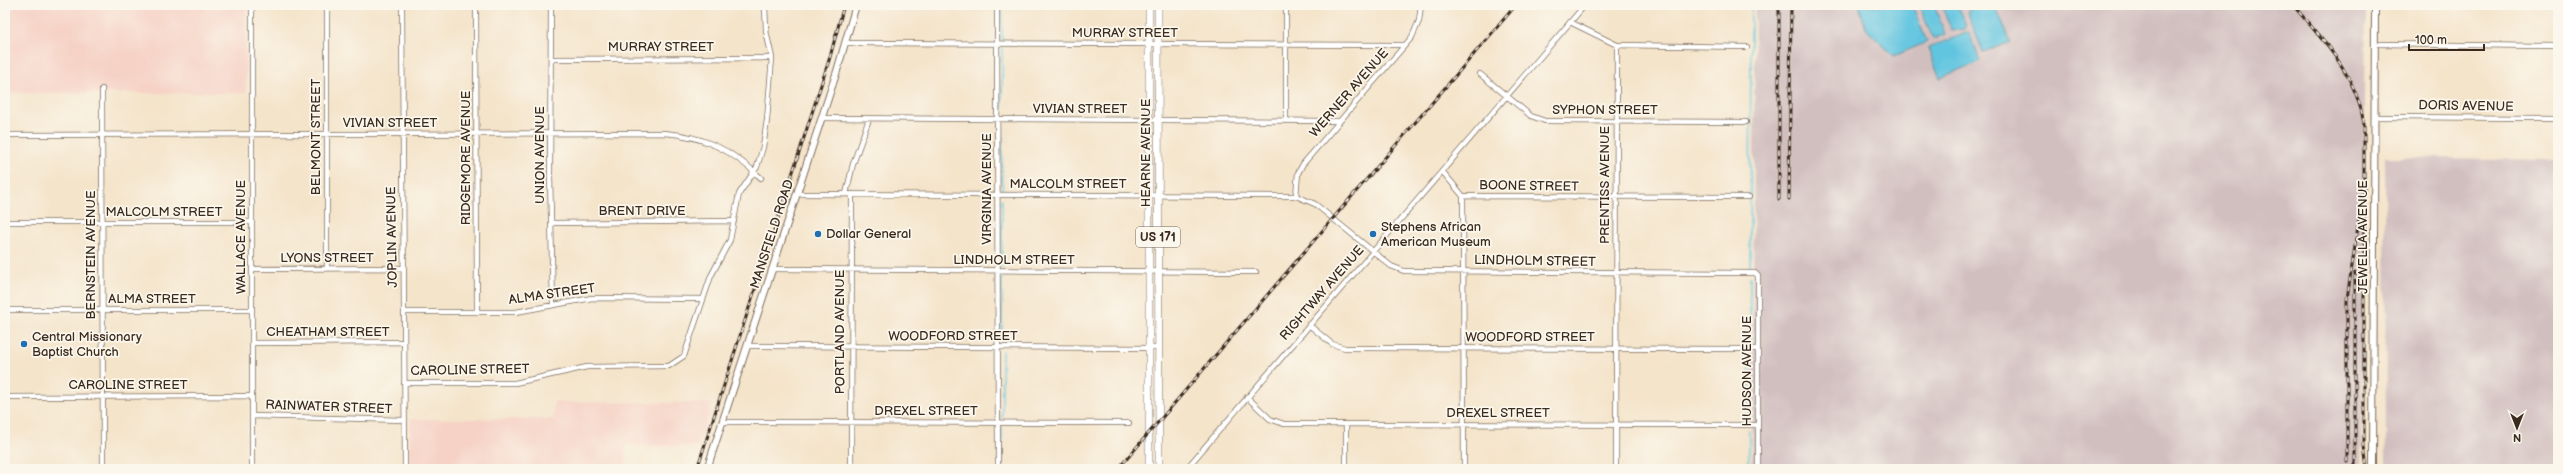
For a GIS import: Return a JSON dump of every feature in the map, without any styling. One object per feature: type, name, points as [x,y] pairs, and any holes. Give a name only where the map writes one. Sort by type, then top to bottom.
[{"type":"main road","name":"MANSFIELD ROAD","points":[[707,469],[822,118],[846,43],[856,5]]},
{"type":"main road","name":"HEARNE AVENUE","points":[[1149,5],[1149,469]]},
{"type":"main road","name":"HEARNE AVENUE","points":[[1158,5],[1158,469]]},
{"type":"main road","name":"JEWELLA AVENUE","points":[[2373,469],[2375,5]]},
{"type":"street","name":"WALLACE AVENUE","points":[[252,5],[252,469]]},
{"type":"street","name":"BELMONT STREET","points":[[327,5],[327,268]]},
{"type":"street","name":"JOPLIN AVENUE","points":[[402,5],[405,469]]},
{"type":"street","name":"RIDGEMORE AVENUE","points":[[476,5],[477,312]]},
{"type":"street","name":"UNION AVENUE","points":[[552,5],[551,223],[553,305]]},
{"type":"street","points":[[703,299],[716,265],[730,240],[739,194],[754,172],[761,154],[767,120],[772,58],[766,31],[765,5]]},
{"type":"street","name":"VIRGINIA AVENUE","points":[[997,5],[998,469]]},
{"type":"street","points":[[1286,5],[1286,121]]},
{"type":"street","name":"WERNER AVENUE","points":[[1296,196],[1297,179],[1300,168],[1416,29],[1421,5]]},
{"type":"street","name":"RIGHTWAY AVENUE","points":[[1186,469],[1506,95],[1585,5]]},
{"type":"street","points":[[1570,22],[1617,45],[1747,48]]},
{"type":"street","name":"MURRAY STREET","points":[[846,43],[1404,45]]},
{"type":"street","points":[[2375,44],[2558,46]]},
{"type":"street","name":"PRENTISS AVENUE","points":[[1616,469],[1617,45]]},
{"type":"street","name":"MURRAY STREET","points":[[551,59],[772,58]]},
{"type":"street","name":"SYPHON STREET","points":[[1480,74],[1531,116],[1545,121],[1746,122]]},
{"type":"street","name":"BERNSTEIN AVENUE","points":[[102,89],[100,135],[102,469]]},
{"type":"street","name":"DORIS AVENUE","points":[[2375,117],[2558,118]]},
{"type":"street","name":"VIVIAN STREET","points":[[822,118],[1339,121]]},
{"type":"street","name":"PORTLAND AVENUE","points":[[851,469],[851,270],[849,194],[853,164],[868,119]]},
{"type":"street","name":"VIVIAN STREET","points":[[5,135],[664,133],[693,137],[723,147],[741,159],[761,178]]},
{"type":"street","name":"BOONE STREET","points":[[1442,171],[1463,196],[1616,198],[1749,197]]},
{"type":"street","name":"MALCOLM STREET","points":[[797,194],[1296,196],[1315,204],[1333,218]]},
{"type":"street","points":[[1463,196],[1465,347],[1464,469]]},
{"type":"street","name":"LINDHOLM STREET","points":[[1333,218],[1391,266],[1404,271],[1755,273]]},
{"type":"street","name":"BRENT DRIVE","points":[[551,223],[734,221]]},
{"type":"street","name":"MALCOLM STREET","points":[[5,222],[251,222]]},
{"type":"street","name":"LYONS STREET","points":[[252,269],[403,268]]},
{"type":"street","name":"LINDHOLM STREET","points":[[772,269],[1256,272]]},
{"type":"street","name":"HUDSON AVENUE","points":[[1755,273],[1758,276],[1758,469]]},
{"type":"street","name":"ALMA STREET","points":[[404,312],[516,312],[592,298],[703,299]]},
{"type":"street","name":"CAROLINE STREET","points":[[404,383],[515,383],[587,367],[663,366],[678,362],[684,356],[703,299]]},
{"type":"street","name":"ALMA STREET","points":[[5,310],[252,310]]},
{"type":"street","name":"WOODFORD STREET","points":[[1309,325],[1332,344],[1345,348],[1465,347],[1758,349]]},
{"type":"street","name":"CHEATHAM STREET","points":[[252,343],[404,342]]},
{"type":"street","name":"WOODFORD STREET","points":[[747,346],[1158,348]]},
{"type":"street","name":"CAROLINE STREET","points":[[5,397],[252,396]]},
{"type":"street","name":"DREXEL STREET","points":[[1247,397],[1276,422],[1346,424],[1758,425]]},
{"type":"street","name":"RAINWATER STREET","points":[[252,416],[404,420]]},
{"type":"street","name":"DREXEL STREET","points":[[722,422],[1129,423]]},
{"type":"street","points":[[1346,424],[1346,469]]},
{"type":"shaded area","points":[[5,5],[246,5],[246,93],[5,93]]},
{"type":"shaded area","points":[[1755,5],[2366,5],[2361,469],[1752,469]]},
{"type":"shaded area","points":[[2385,157],[2558,160],[2558,469],[2386,469]]},
{"type":"shaded area","points":[[554,402],[712,403],[698,446],[626,445],[625,469],[410,469],[410,419],[553,419]]},
{"type":"water","points":[[1859,5],[1912,5],[1927,42],[1894,56],[1866,29]]},
{"type":"water","points":[[1919,5],[1934,5],[1945,34],[1933,39]]},
{"type":"water","points":[[1941,5],[1957,5],[1966,26],[1964,29],[1952,31]]},
{"type":"water","points":[[1984,5],[1995,5],[2011,42],[1983,52],[1967,11]]},
{"type":"water","points":[[1969,32],[1980,61],[1940,78],[1928,48]]},
{"type":"waterway","points":[[1002,5],[1002,40]]},
{"type":"waterway","points":[[1750,269],[1751,5]]},
{"type":"waterway","points":[[1002,48],[1002,115]]},
{"type":"waterway","points":[[1002,124],[1002,191]]},
{"type":"waterway","points":[[1002,199],[1002,267]]},
{"type":"waterway","points":[[1002,275],[1002,343]]},
{"type":"waterway","points":[[1750,277],[1750,345]]},
{"type":"waterway","points":[[1002,351],[1002,418]]},
{"type":"waterway","points":[[1749,421],[1750,353]]},
{"type":"waterway","points":[[1002,427],[1002,469]]},
{"type":"waterway","points":[[1749,429],[1749,469]]},
{"type":"railway","points":[[697,469],[830,57],[844,5]]},
{"type":"railway","points":[[1118,469],[1516,5]]},
{"type":"railway","points":[[1779,5],[1779,199]]},
{"type":"railway","points":[[1789,199],[1791,5]]},
{"type":"railway","points":[[2293,5],[2338,60],[2354,89],[2364,124],[2364,446],[2367,469]]},
{"type":"railway","points":[[2347,462],[2347,299],[2360,213]]},
{"type":"railway","points":[[2355,273],[2355,469]]},
{"type":"place","name":"Dollar General","points":[[818,234]]},
{"type":"place","name":"Stephens African American Museum","points":[[1373,234]]},
{"type":"place","name":"Central Missionary Baptist Church","points":[[24,344]]}]
